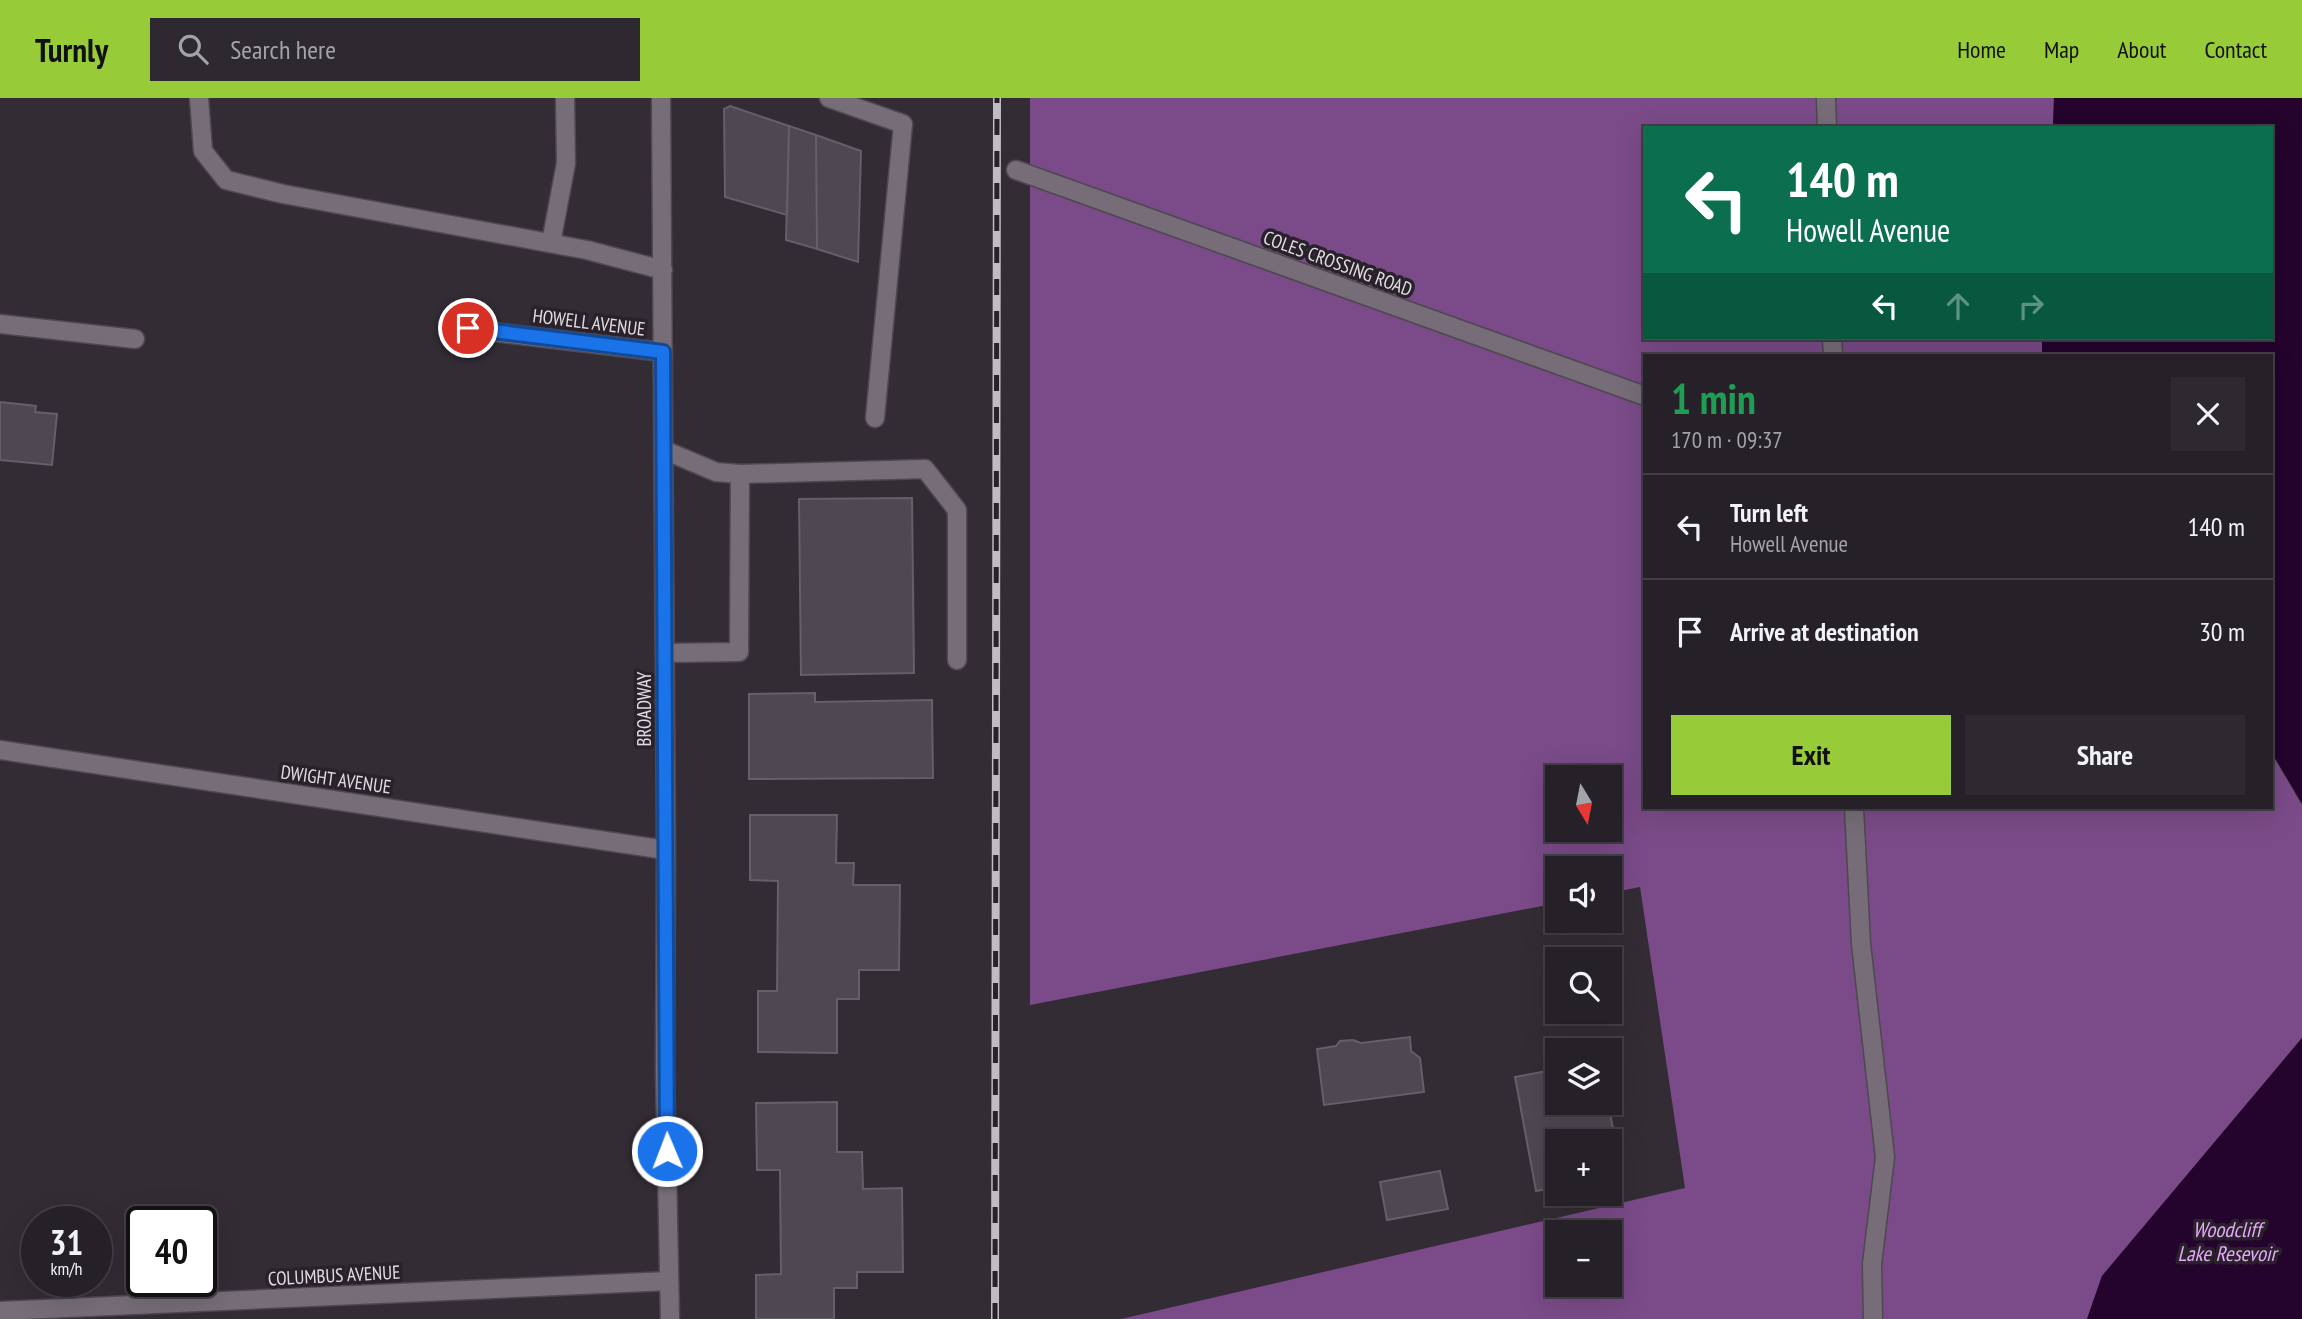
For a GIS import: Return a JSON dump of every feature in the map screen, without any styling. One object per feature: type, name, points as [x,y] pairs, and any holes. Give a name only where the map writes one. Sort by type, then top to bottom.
[{"type":"street","points":[[199,98],[203,151],[226,180],[283,194],[587,250],[663,270]]},
{"type":"street","points":[[551,243],[566,163],[565,98]]},
{"type":"street","name":"BROADWAY","points":[[661,98],[665,1072],[670,1319]]},
{"type":"street","points":[[829,98],[903,124],[875,418]]},
{"type":"street","points":[[1826,98],[1827,126]]},
{"type":"street","name":"COLES CROSSING ROAD","points":[[1016,170],[1643,395]]},
{"type":"street","points":[[0,324],[135,339]]},
{"type":"street","name":"HOWELL AVENUE","points":[[468,328],[663,352]]},
{"type":"street","points":[[664,450],[716,471],[740,474],[925,469],[957,510],[957,660]]},
{"type":"street","points":[[665,653],[739,652],[740,474]]},
{"type":"street","name":"DWIGHT AVENUE","points":[[0,750],[666,850]]},
{"type":"street","points":[[1854,809],[1861,944],[1885,1157],[1872,1264],[1873,1319]]},
{"type":"street","name":"COLUMBUS AVENUE","points":[[0,1311],[197,1311],[669,1281]]},
{"type":"shaded area","points":[[1030,98],[2054,98],[2053,126],[1643,126],[1643,340],[2042,340],[2042,354],[1643,354],[1643,809],[2273,809],[2273,756],[2302,805],[2302,1038],[2102,1276],[2087,1319],[1121,1319],[1545,1221],[1545,1297],[1622,1297],[1622,1220],[1547,1220],[1608,1206],[1622,1206],[1622,1203],[1685,1188],[1640,887],[1622,891],[1622,856],[1545,856],[1545,905],[1030,1005]]},
{"type":"water","points":[[2054,98],[2302,98],[2302,803],[2273,755],[2273,354],[2042,354],[2042,340],[2273,340],[2273,126],[2053,126]]},
{"type":"water","name":"Woodcliff Lake Resevoir","points":[[2302,1038],[2302,1319],[2087,1319],[2102,1276]]},
{"type":"building","points":[[730,106],[789,126],[787,215],[725,197],[724,109]]},
{"type":"building","points":[[789,126],[816,135],[817,249],[786,240]]},
{"type":"building","points":[[816,135],[861,151],[858,262],[817,249]]},
{"type":"building","points":[[0,402],[36,406],[35,412],[57,414],[52,465],[0,460]]},
{"type":"building","points":[[912,498],[914,673],[801,675],[799,499]]},
{"type":"building","points":[[815,693],[815,702],[932,700],[933,778],[749,779],[749,694]]},
{"type":"building","points":[[750,815],[837,815],[836,863],[854,863],[853,885],[900,885],[899,970],[859,970],[859,999],[837,999],[837,1053],[758,1052],[758,991],[777,991],[778,881],[750,880]]},
{"type":"building","points":[[1410,1037],[1411,1051],[1420,1058],[1424,1092],[1324,1105],[1317,1049],[1336,1046],[1340,1041],[1353,1040],[1361,1043]]},
{"type":"building","points":[[1545,1071],[1545,1115],[1610,1115],[1613,1129],[1545,1129],[1545,1189],[1536,1191],[1515,1077]]},
{"type":"building","points":[[837,1102],[837,1152],[862,1152],[863,1189],[902,1188],[903,1272],[857,1272],[857,1288],[834,1288],[834,1319],[756,1319],[756,1275],[781,1274],[780,1170],[757,1170],[756,1103]]},
{"type":"building","points":[[1440,1171],[1448,1209],[1387,1220],[1380,1182]]},
{"type":"railway","points":[[995,1319],[997,98]]},
{"type":"route","points":[[468,328],[663,352],[667,1151]]}]
